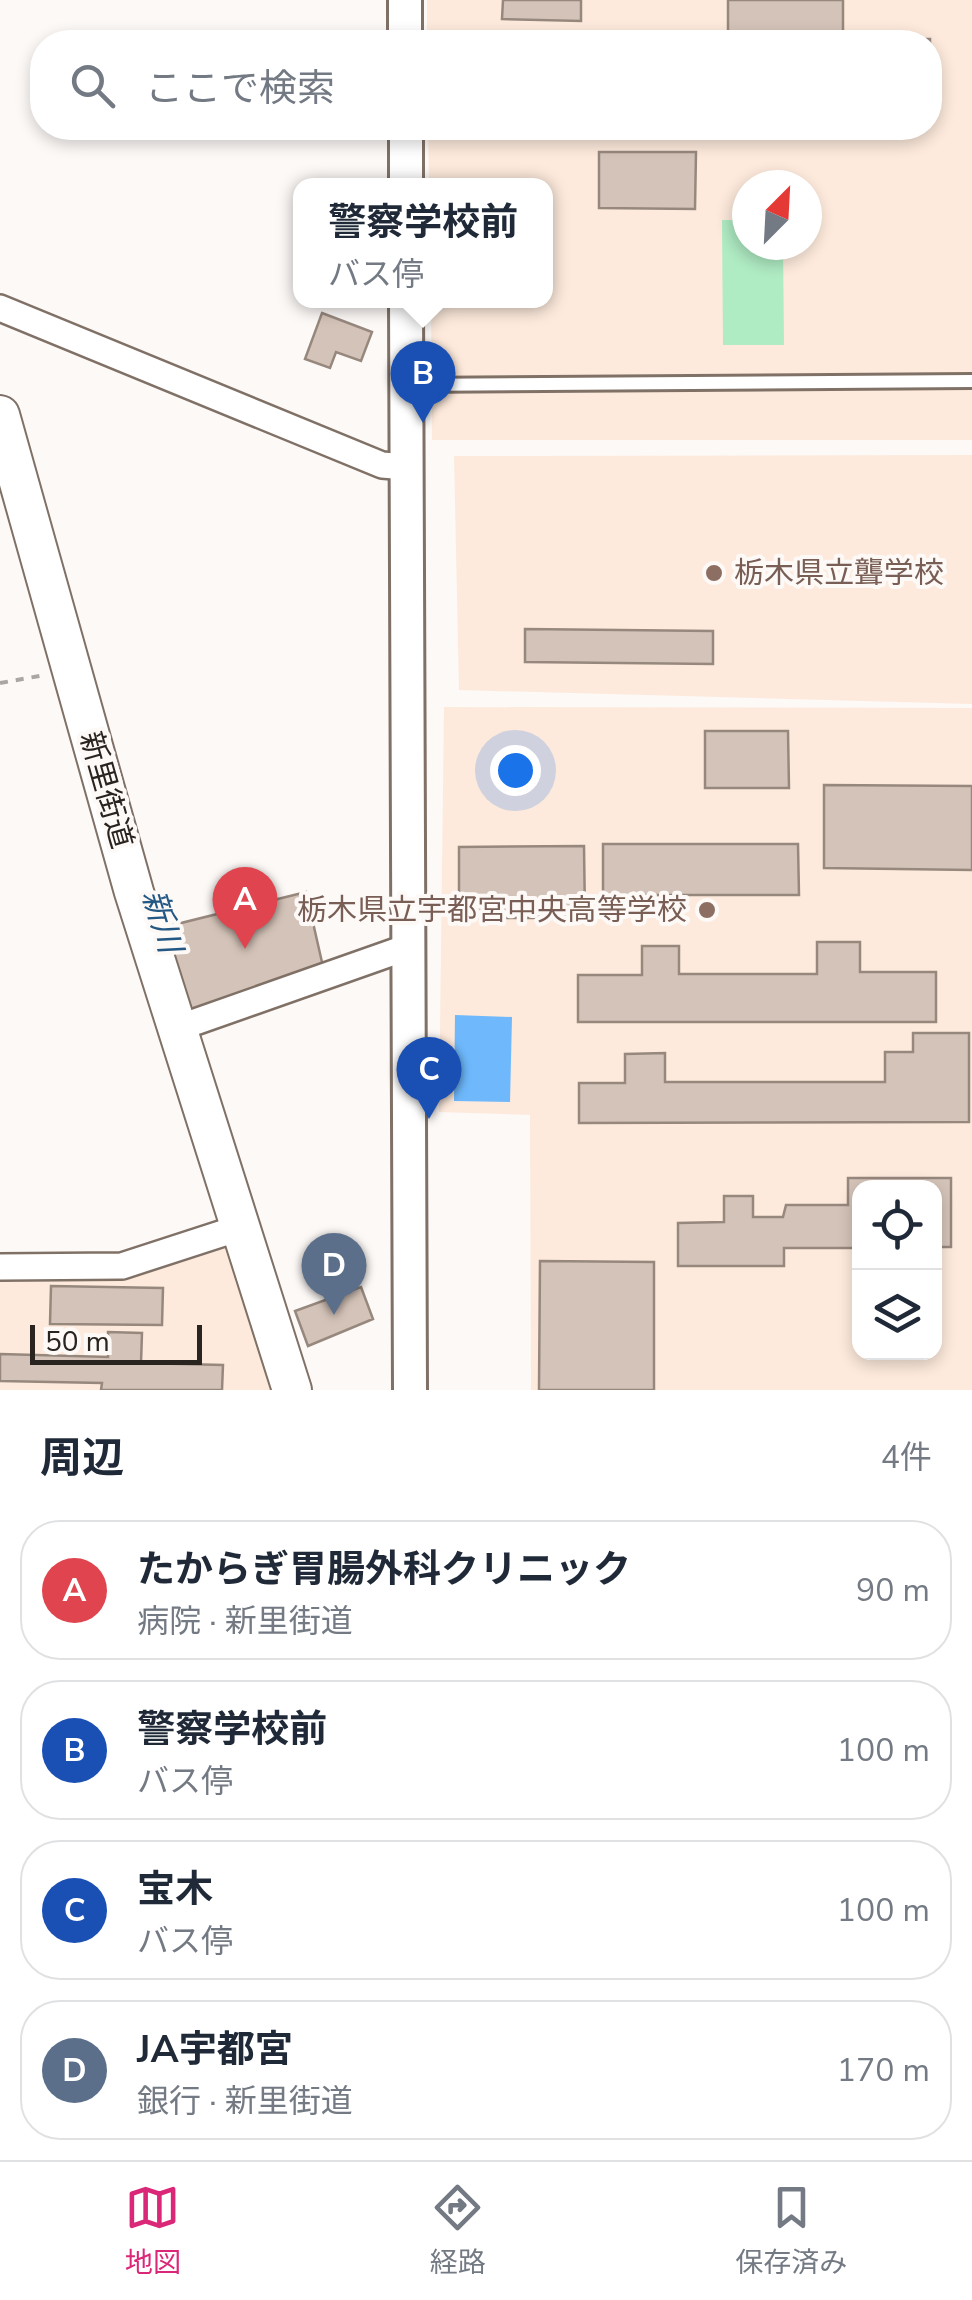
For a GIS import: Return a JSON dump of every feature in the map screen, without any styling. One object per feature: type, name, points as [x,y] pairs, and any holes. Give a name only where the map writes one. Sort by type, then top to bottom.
[{"type":"main road","name":"新里街道","points":[[0,416],[134,892],[178,1028],[232,1230],[292,1390]]},
{"type":"street","points":[[405,0],[405,30]]},
{"type":"street","points":[[406,140],[406,178]]},
{"type":"street","points":[[0,308],[382,465],[406,468]]},
{"type":"street","points":[[406,308],[410,1390]]},
{"type":"street","points":[[178,1028],[408,948]]},
{"type":"street","points":[[0,1266],[122,1266],[232,1230]]},
{"type":"lane","points":[[406,385],[972,381]]},
{"type":"path","points":[[0,683],[48,675]]},
{"type":"shaded area","points":[[427,0],[972,0],[972,440],[432,440],[431,308],[553,308],[553,178],[429,178],[428,140],[942,140],[942,30],[427,30]]},
{"type":"shaded area","name":"栃木県立聾学校","points":[[972,455],[972,704],[459,690],[454,456]]},
{"type":"shaded area","name":"栃木県立宇都宮中央高等学校","points":[[444,707],[972,708],[972,1390],[531,1390],[530,1115],[439,1112]]},
{"type":"shaded area","points":[[233,1246],[272,1390],[0,1390],[0,1278],[128,1279]]},
{"type":"green space","points":[[722,220],[732,220],[732,260],[783,260],[784,345],[723,345]]},
{"type":"water","points":[[455,1015],[512,1017],[510,1102],[454,1101]]},
{"type":"building","points":[[503,0],[581,0],[581,21],[502,19]]},
{"type":"building","points":[[728,0],[843,0],[843,30],[728,30]]},
{"type":"building","points":[[599,152],[696,152],[695,209],[599,208]]},
{"type":"building","points":[[322,313],[372,332],[361,361],[336,352],[330,368],[305,359]]},
{"type":"building","points":[[525,629],[713,631],[713,664],[525,662]]},
{"type":"building","points":[[705,731],[788,731],[789,788],[705,788]]},
{"type":"building","points":[[824,785],[972,786],[972,870],[824,868]]},
{"type":"building","points":[[603,844],[798,844],[799,895],[603,895]]},
{"type":"building","points":[[584,846],[585,918],[459,918],[459,847]]},
{"type":"building","points":[[306,892],[324,971],[188,1018],[165,927]]},
{"type":"building","points":[[817,942],[860,942],[860,972],[936,972],[936,1022],[578,1022],[578,975],[642,975],[642,946],[679,946],[679,974],[817,974]]},
{"type":"building","points":[[913,1033],[969,1033],[969,1122],[579,1123],[579,1083],[625,1083],[625,1054],[665,1053],[665,1082],[885,1082],[885,1052],[913,1052]]},
{"type":"building","points":[[848,1178],[951,1178],[951,1247],[942,1247],[942,1180],[852,1180],[852,1248],[784,1248],[784,1266],[678,1266],[678,1223],[724,1222],[724,1196],[753,1196],[753,1217],[783,1217],[786,1205],[848,1205]]},
{"type":"building","points":[[540,1261],[654,1262],[654,1390],[539,1390]]},
{"type":"building","points":[[51,1286],[163,1288],[162,1325],[50,1324]]},
{"type":"building","points":[[361,1287],[373,1319],[308,1346],[295,1311]]},
{"type":"building","points":[[108,1332],[142,1333],[141,1363],[223,1365],[222,1390],[101,1390],[102,1383],[0,1381],[0,1354],[108,1357]]},
{"type":"place","name":"警察学校前","points":[[423,423]]},
{"type":"place","name":"栃木県立聾学校","points":[[714,573]]},
{"type":"place","name":"栃木県立宇都宮中央高等学校","points":[[707,910]]},
{"type":"place","name":"たからぎ胃腸外科クリニック","points":[[245,949]]},
{"type":"place","name":"宝木","points":[[429,1119]]},
{"type":"place","name":"JA宇都宮","points":[[334,1315]]},
{"type":"water label","name":"新川","points":[[162,921]]}]
